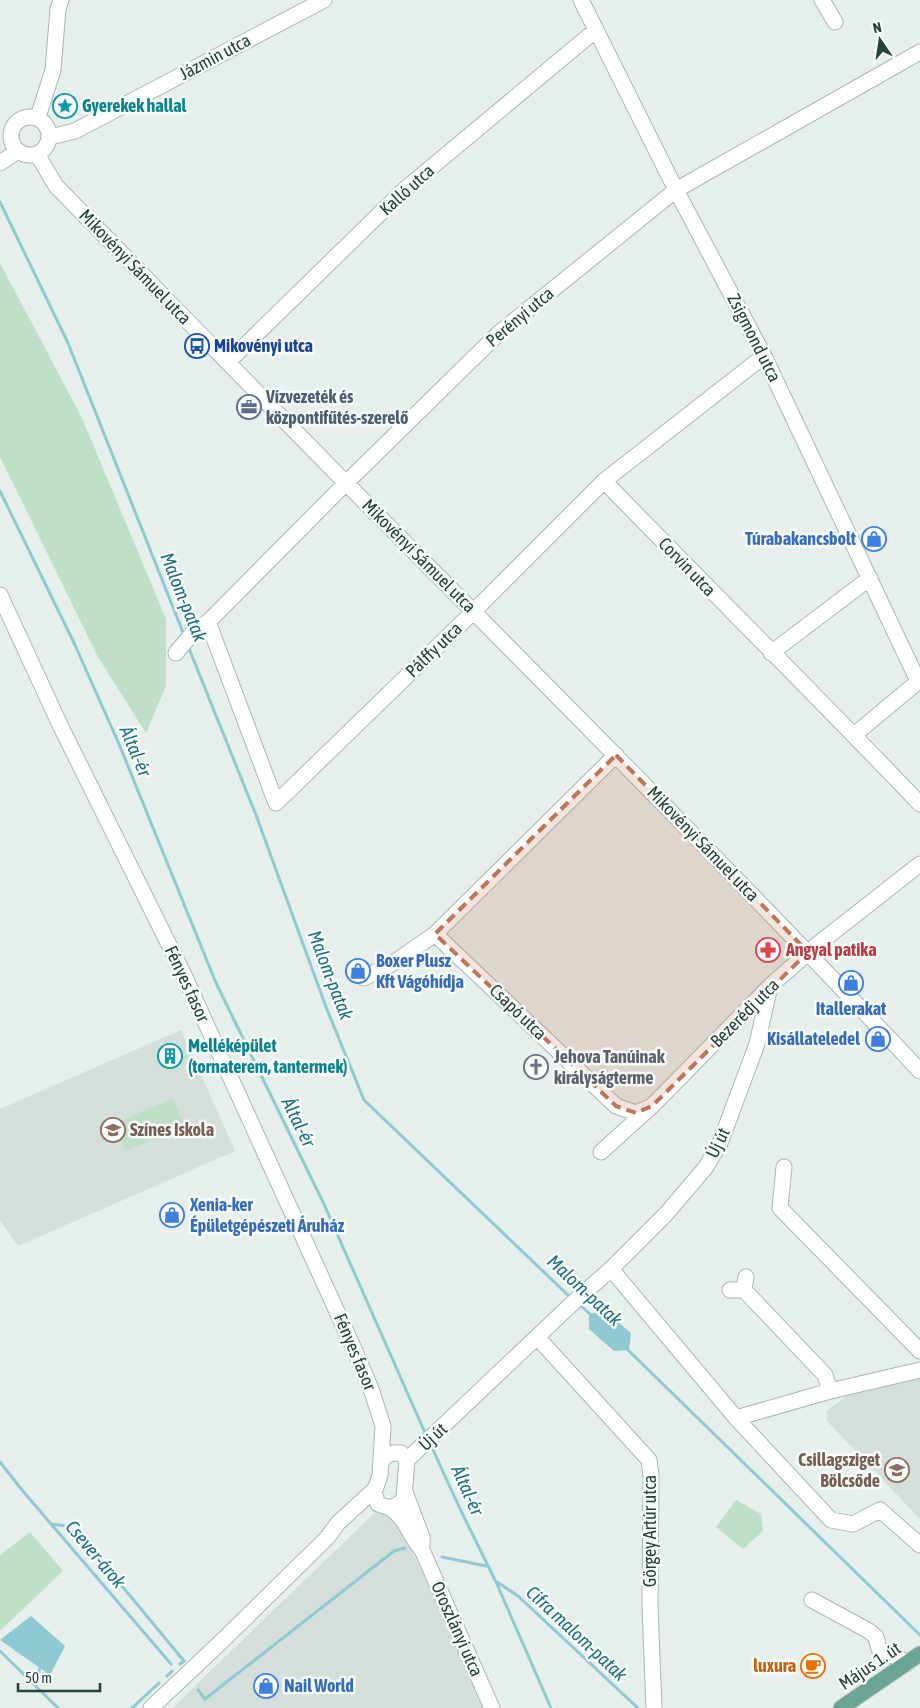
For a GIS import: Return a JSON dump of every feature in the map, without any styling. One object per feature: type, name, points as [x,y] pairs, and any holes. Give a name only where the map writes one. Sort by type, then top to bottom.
[{"type":"main road","name":"Május 1. út","points":[[841,1708],[914,1659]]},
{"type":"street","name":"Jázmin utca","points":[[50,137],[75,131],[324,0]]},
{"type":"street","name":"Zsigmond utca","points":[[581,0],[676,190],[764,356],[919,680]]},
{"type":"street","points":[[822,0],[835,22]]},
{"type":"street","points":[[38,118],[53,70],[57,3]]},
{"type":"street","name":"Kalló utca","points":[[228,362],[404,190],[596,30]]},
{"type":"street","name":"Perényi utca","points":[[176,653],[202,625],[499,333],[676,190],[920,52]]},
{"type":"street","points":[[29,116],[38,118],[45,123],[50,137],[45,148],[37,154],[27,155],[18,151],[12,142],[11,132],[14,124],[29,116]]},
{"type":"street","points":[[0,162],[18,151]]},
{"type":"street","name":"Mikovényi Sámuel utca","points":[[37,154],[56,186],[346,483],[616,755],[808,952],[920,1071]]},
{"type":"street","name":"Pálffy utca","points":[[202,625],[276,803],[474,611],[604,481],[764,356]]},
{"type":"street","name":"Corvin utca","points":[[604,481],[771,653],[854,734],[920,804]]},
{"type":"street","points":[[771,653],[870,578]]},
{"type":"street","name":"Fényes fasor","points":[[0,595],[60,725],[183,973],[354,1349],[379,1411],[384,1433],[393,1450],[407,1454]]},
{"type":"street","points":[[854,734],[919,680]]},
{"type":"street","points":[[364,978],[395,962],[435,934],[616,755]]},
{"type":"street","name":"Bezerédj utca","points":[[601,1152],[652,1106],[770,986],[808,952],[920,864]]},
{"type":"street","name":"Csapó utca","points":[[435,934],[616,1106],[636,1113],[652,1106]]},
{"type":"street","name":"Új út","points":[[382,1461],[387,1455],[407,1454],[439,1431],[611,1269],[666,1214],[706,1167],[720,1144],[757,1044],[770,986]]},
{"type":"street","points":[[784,1167],[780,1208],[920,1351]]},
{"type":"street","points":[[611,1269],[736,1418],[831,1520],[853,1524],[880,1510],[920,1546]]},
{"type":"street","points":[[740,1286],[824,1375],[830,1391]]},
{"type":"street","name":"Görgey Artúr utca","points":[[537,1337],[649,1460],[651,1475],[650,1607],[654,1708]]},
{"type":"street","points":[[736,1418],[830,1391],[920,1370]]},
{"type":"street","name":"Fényes fasor","points":[[374,1489],[380,1475],[384,1433]]},
{"type":"street","points":[[327,1538],[343,1530],[368,1510],[388,1508],[402,1502],[405,1492],[407,1454]]},
{"type":"street","points":[[151,1708],[327,1538],[338,1523],[374,1489]]},
{"type":"street","name":"Oroszlányi utca","points":[[374,1489],[378,1504],[398,1512],[415,1542],[422,1550],[492,1708]]},
{"type":"street","name":"Oroszlányi utca","points":[[405,1492],[422,1537],[422,1550]]},
{"type":"street","points":[[812,1600],[869,1631],[876,1637],[880,1649],[914,1659]]},
{"type":"highlighted area","points":[[616,755],[808,952],[652,1106],[636,1113],[616,1106],[435,934]]},
{"type":"shaded area","name":"Színes Iskola","points":[[181,1030],[235,1151],[18,1246],[0,1220],[0,1109]]},
{"type":"shaded area","name":"Csillagsziget Bölcsőde","points":[[920,1376],[920,1519],[827,1421],[827,1411],[849,1394]]},
{"type":"shaded area","points":[[388,1500],[486,1708],[173,1708],[207,1674]]},
{"type":"green space","points":[[0,263],[82,418],[166,619],[166,686],[146,733],[98,657],[0,457]]},
{"type":"green space","points":[[173,1098],[185,1126],[126,1151],[114,1124]]},
{"type":"green space","points":[[736,1500],[761,1514],[763,1531],[743,1549],[716,1527]]},
{"type":"green space","points":[[30,1532],[63,1571],[0,1631],[0,1555]]},
{"type":"water","points":[[605,1311],[631,1333],[629,1350],[614,1351],[589,1329],[589,1314]]},
{"type":"water","points":[[31,1616],[65,1646],[50,1675],[0,1640]]},
{"type":"waterway","name":"Malom-patak","points":[[0,202],[68,343],[184,635]]},
{"type":"waterway","name":"Által-ér","points":[[0,491],[75,645],[119,744],[216,983],[323,1202],[426,1435]]},
{"type":"waterway","name":"Malom-patak","points":[[188,646],[256,815],[326,1007],[364,1100],[571,1298]]},
{"type":"waterway","name":"Malom-patak","points":[[578,1303],[592,1316]]},
{"type":"waterway","name":"Malom-patak","points":[[627,1349],[920,1635]]},
{"type":"waterway","name":"Által-ér","points":[[430,1443],[496,1582],[551,1708]]},
{"type":"waterway","name":"Csever-árok","points":[[0,1462],[171,1664]]},
{"type":"waterway","points":[[51,1524],[66,1526],[127,1592],[184,1661],[180,1664]]},
{"type":"waterway","points":[[198,1690],[205,1699],[394,1551],[405,1548]]},
{"type":"waterway","points":[[442,1557],[486,1566]]},
{"type":"waterway","name":"Cifra malom-patak","points":[[497,1582],[518,1596],[638,1708]]},
{"type":"waterway","points":[[0,1651],[58,1708]]},
{"type":"waterway","points":[[35,1685],[40,1668]]},
{"type":"waterway","points":[[167,1676],[172,1671]]},
{"type":"waterway","points":[[132,1708],[159,1683]]},
{"type":"place","name":"Gyerekek hallal","points":[[65,106]]},
{"type":"place","name":"Mikovényi utca","points":[[197,346]]},
{"type":"place","name":"Vízvezeték és központifűtés-szerelő","points":[[249,407]]},
{"type":"place","name":"Túrabakancsbolt","points":[[874,539]]},
{"type":"place","name":"Angyal patika","points":[[768,950]]},
{"type":"place","name":"Boxer Plusz Kft Vágóhídja","points":[[358,971]]},
{"type":"place","name":"Itallerakat","points":[[851,983]]},
{"type":"place","name":"Kisállateledel","points":[[878,1039]]},
{"type":"place","name":"Melléképület (tornaterem, tantermek)","points":[[170,1056]]},
{"type":"place","name":"Jehova Tanúinak királyságterme","points":[[536,1067]]},
{"type":"place","name":"Színes Iskola","points":[[113,1130]]},
{"type":"place","name":"Xenia-ker Épületgépészeti Áruház","points":[[172,1215]]},
{"type":"place","name":"Csillagsziget Bölcsőde","points":[[897,1470]]},
{"type":"place","name":"luxura","points":[[813,1666]]},
{"type":"place","name":"Nail World","points":[[266,1686]]}]
